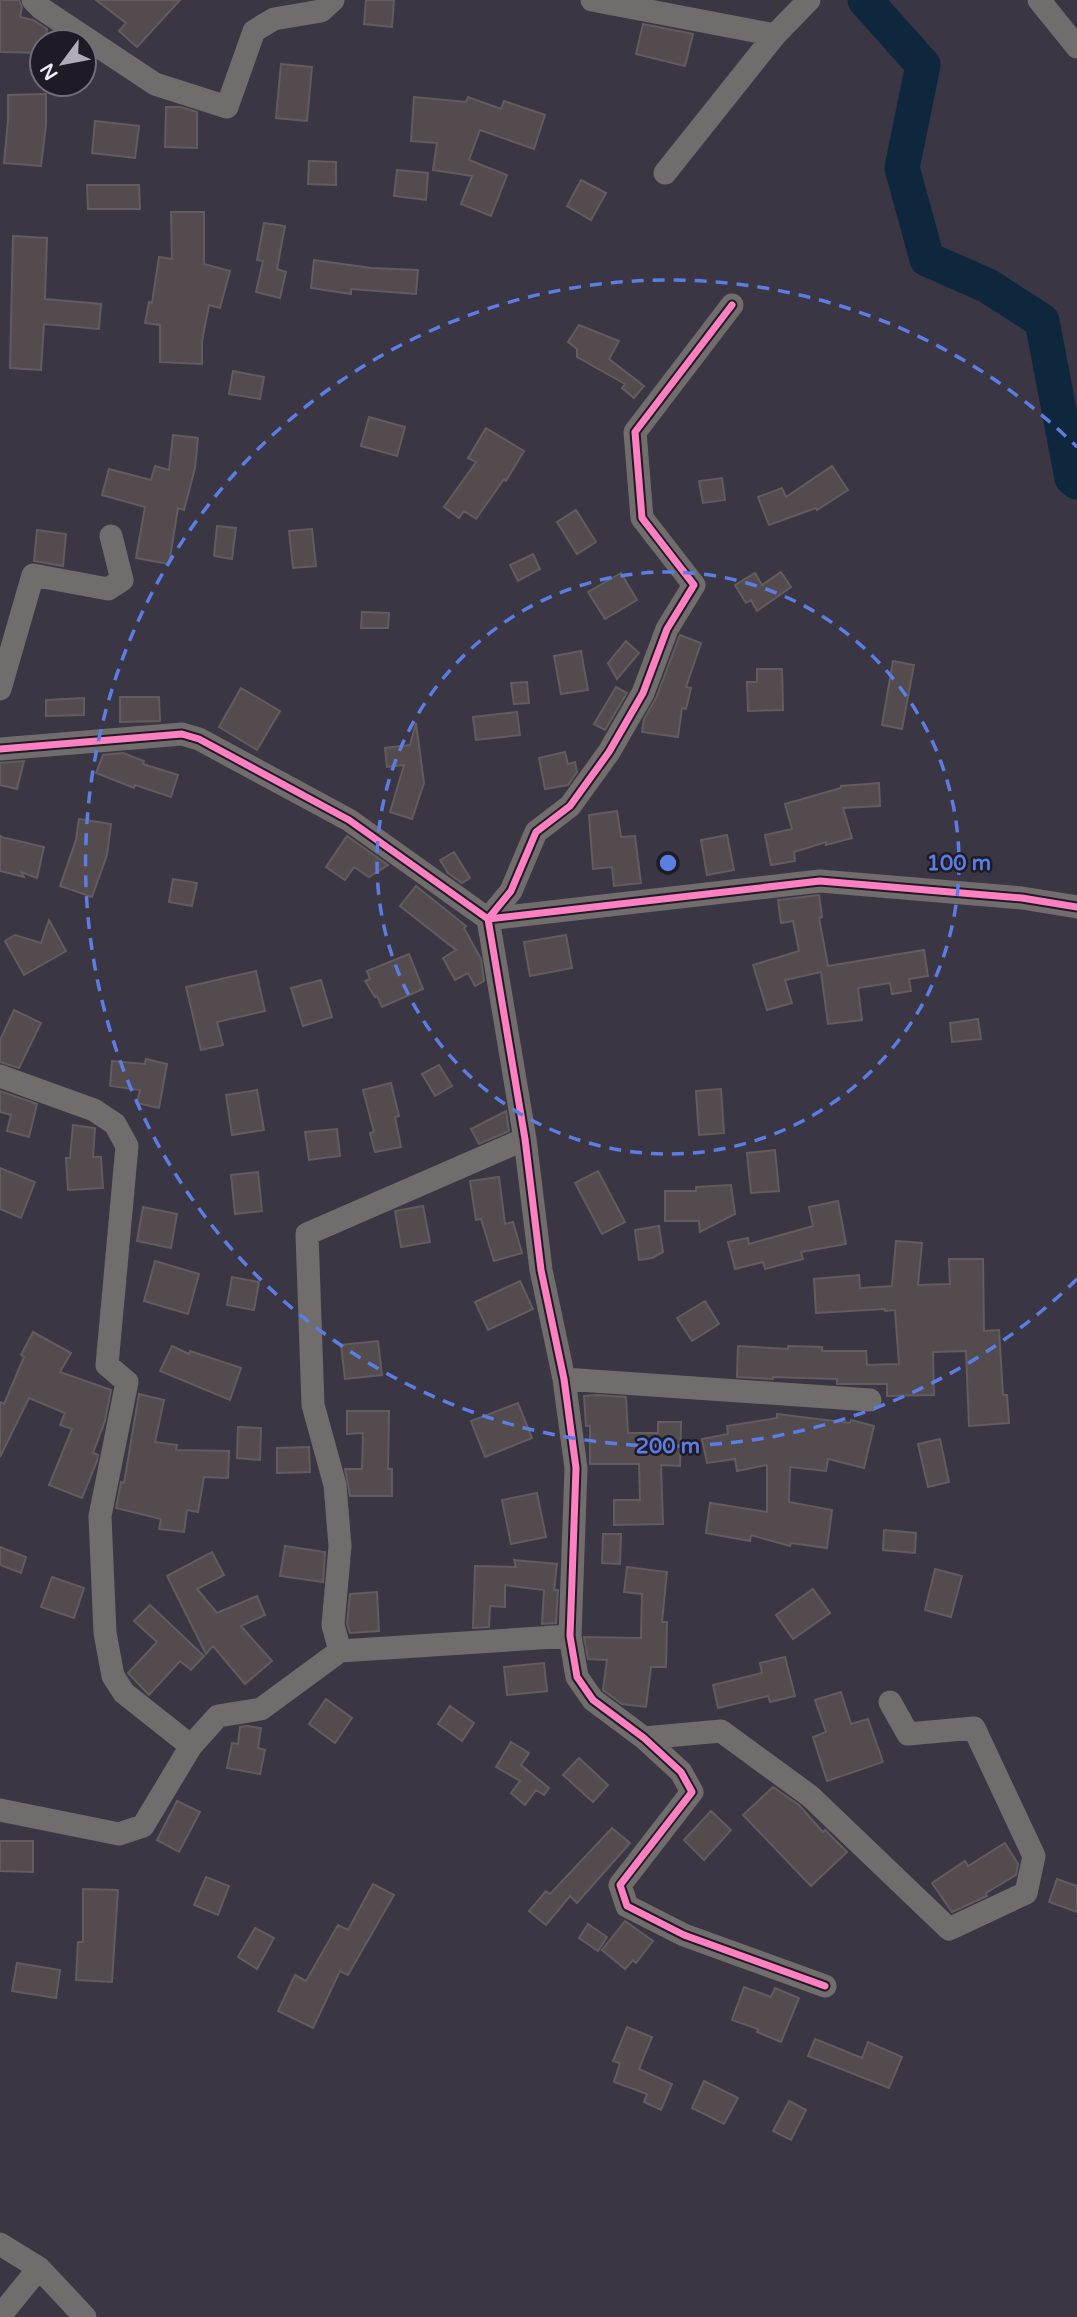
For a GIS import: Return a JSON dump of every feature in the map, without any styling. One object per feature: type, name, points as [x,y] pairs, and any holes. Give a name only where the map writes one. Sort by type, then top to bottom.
[{"type":"street","points":[[33,0],[42,9],[155,84],[228,107],[254,31],[274,19],[321,11],[333,0]]},
{"type":"street","points":[[592,0],[775,35]]},
{"type":"street","points":[[665,173],[775,35],[810,0]]},
{"type":"street","points":[[1040,0],[1077,47]]},
{"type":"street","points":[[732,305],[635,432],[642,518],[694,585],[667,629],[643,693],[609,752],[570,806],[536,832],[511,891],[488,919],[525,1139],[541,1270],[564,1379],[576,1468],[570,1636],[577,1677],[593,1700],[644,1738],[681,1772],[692,1792],[620,1885],[627,1906],[684,1935],[825,1986]]},
{"type":"street","points":[[0,689],[33,575],[108,589],[122,580],[111,536]]},
{"type":"street","points":[[0,749],[182,734],[199,739],[348,820],[488,919],[820,881],[1022,898],[1077,907]]},
{"type":"street","points":[[0,1076],[94,1110],[115,1124],[127,1146],[107,1364],[127,1382],[100,1516],[105,1633],[113,1676],[124,1693],[191,1746]]},
{"type":"street","points":[[340,1651],[333,1625],[339,1534],[335,1485],[313,1405],[307,1234],[525,1139]]},
{"type":"street","points":[[564,1379],[870,1400]]},
{"type":"street","points":[[0,1810],[119,1834],[143,1826],[191,1746],[218,1716],[261,1709],[340,1651],[570,1636]]},
{"type":"street","points":[[644,1738],[721,1731],[810,1796],[949,1929],[1026,1893],[1034,1856],[974,1728],[908,1734],[890,1702]]},
{"type":"street","points":[[0,2244],[39,2268],[85,2317]]},
{"type":"street","points":[[0,2316],[39,2268]]},
{"type":"building","points":[[0,0],[19,0],[22,7],[20,17],[33,20],[45,28],[28,28],[28,53],[0,52]]},
{"type":"building","points":[[96,0],[180,0],[137,47],[119,31],[126,23]]},
{"type":"building","points":[[366,0],[394,0],[392,27],[364,24]]},
{"type":"building","points":[[643,24],[693,34],[685,66],[636,54]]},
{"type":"building","points":[[281,64],[312,67],[307,121],[276,118]]},
{"type":"building","points":[[8,95],[46,98],[41,166],[4,163]]},
{"type":"building","points":[[414,97],[466,102],[468,97],[501,109],[504,101],[545,115],[534,149],[480,130],[469,160],[507,175],[491,216],[461,204],[472,176],[433,170],[437,143],[411,141]]},
{"type":"building","points":[[166,107],[181,107],[197,112],[197,148],[165,147]]},
{"type":"building","points":[[95,121],[139,126],[135,158],[92,153]]},
{"type":"building","points":[[309,161],[336,162],[336,185],[308,184]]},
{"type":"building","points":[[397,170],[428,173],[426,200],[394,196]]},
{"type":"building","points":[[581,180],[606,193],[591,220],[567,206]]},
{"type":"building","points":[[87,185],[139,185],[140,209],[88,209]]},
{"type":"building","points":[[171,212],[204,212],[204,264],[230,271],[220,308],[209,305],[202,341],[202,364],[160,362],[160,325],[145,323],[149,302],[152,303],[159,257],[172,259]]},
{"type":"building","points":[[264,223],[285,226],[277,269],[286,272],[280,298],[256,292],[263,261],[257,260]]},
{"type":"building","points":[[13,236],[47,238],[45,299],[101,304],[99,329],[44,324],[41,370],[10,368]]},
{"type":"building","points":[[314,260],[371,268],[418,270],[416,294],[351,289],[351,294],[311,288]]},
{"type":"building","points":[[579,325],[619,341],[609,359],[644,386],[634,398],[622,388],[625,384],[577,357],[577,349],[568,342]]},
{"type":"building","points":[[233,371],[264,377],[260,399],[229,394]]},
{"type":"building","points":[[369,417],[405,427],[397,456],[361,446]]},
{"type":"building","points":[[486,428],[524,451],[506,481],[504,479],[476,519],[464,511],[459,518],[444,507],[476,462],[468,458]]},
{"type":"building","points":[[173,435],[198,438],[195,468],[184,510],[178,508],[169,564],[136,558],[145,507],[102,495],[109,469],[151,480],[155,466],[169,470]]},
{"type":"building","points":[[832,466],[848,490],[817,510],[816,508],[769,525],[758,497],[782,488],[786,497]]},
{"type":"building","points":[[722,478],[725,500],[703,503],[699,481]]},
{"type":"building","points":[[576,510],[596,542],[577,554],[557,522]]},
{"type":"building","points":[[217,526],[236,528],[232,559],[214,556]]},
{"type":"building","points":[[312,529],[316,566],[293,568],[289,531]]},
{"type":"building","points":[[37,530],[66,534],[63,566],[34,561]]},
{"type":"building","points":[[533,554],[540,569],[518,581],[510,565]]},
{"type":"building","points":[[781,572],[791,587],[757,611],[751,600],[746,603],[735,585],[755,573],[762,585]]},
{"type":"building","points":[[621,573],[637,600],[605,619],[588,592]]},
{"type":"building","points":[[362,612],[389,613],[388,628],[361,628]]},
{"type":"building","points":[[680,635],[701,643],[686,687],[691,688],[686,709],[682,708],[678,737],[642,732],[644,719],[656,698]]},
{"type":"building","points":[[626,641],[639,653],[617,679],[608,663]]},
{"type":"building","points":[[581,651],[588,690],[561,694],[554,656]]},
{"type":"building","points":[[893,661],[914,665],[902,729],[882,725]]},
{"type":"building","points":[[757,669],[782,669],[783,710],[748,711],[747,682],[757,682]]},
{"type":"building","points":[[527,682],[529,703],[514,704],[511,683]]},
{"type":"building","points":[[616,687],[627,693],[605,730],[594,724]]},
{"type":"building","points":[[241,688],[280,711],[257,750],[219,727]]},
{"type":"building","points":[[120,697],[159,697],[160,721],[120,722]]},
{"type":"building","points":[[84,698],[84,715],[46,716],[46,700]]},
{"type":"building","points":[[517,712],[520,735],[476,740],[473,717]]},
{"type":"building","points":[[416,723],[424,783],[412,819],[390,812],[404,765],[387,767],[385,748],[410,745]]},
{"type":"building","points":[[565,752],[568,764],[575,762],[577,772],[568,785],[545,789],[539,758]]},
{"type":"building","points":[[123,753],[144,761],[143,764],[178,775],[171,797],[135,785],[134,788],[96,773],[103,755]]},
{"type":"building","points":[[24,761],[17,789],[0,785],[0,763]]},
{"type":"building","points":[[879,783],[880,806],[843,808],[852,838],[826,845],[826,842],[794,852],[795,861],[771,865],[765,835],[792,829],[785,804],[841,786]]},
{"type":"building","points":[[617,811],[621,837],[635,836],[641,883],[614,886],[612,867],[593,869],[589,815]]},
{"type":"building","points":[[79,819],[111,824],[107,855],[92,897],[60,886],[76,840]]},
{"type":"building","points":[[0,835],[44,847],[37,878],[21,872],[24,877],[0,871]]},
{"type":"building","points":[[727,835],[734,870],[707,875],[701,840]]},
{"type":"building","points":[[347,836],[388,865],[369,877],[354,867],[345,880],[326,867]]},
{"type":"building","points":[[454,852],[470,878],[462,883],[448,873],[440,860]]},
{"type":"building","points":[[173,879],[197,883],[192,906],[169,902]]},
{"type":"building","points":[[416,886],[466,926],[464,928],[481,959],[484,981],[475,986],[468,973],[455,980],[443,958],[456,950],[400,906]]},
{"type":"building","points":[[819,895],[822,917],[819,918],[828,966],[924,950],[928,976],[909,979],[911,991],[892,994],[890,983],[858,988],[862,1020],[828,1024],[821,972],[785,980],[792,1003],[767,1010],[753,965],[799,951],[793,921],[781,923],[778,900]]},
{"type":"building","points":[[49,920],[66,951],[24,975],[5,941],[15,935],[41,943]]},
{"type":"building","points":[[566,935],[572,968],[530,976],[524,942]]},
{"type":"building","points":[[409,954],[423,989],[382,1007],[365,981],[370,979],[367,971]]},
{"type":"building","points":[[256,971],[265,1011],[217,1022],[223,1045],[201,1050],[186,987]]},
{"type":"building","points":[[321,980],[332,1017],[303,1026],[291,988]]},
{"type":"building","points":[[14,1010],[41,1023],[19,1068],[0,1062],[0,1040]]},
{"type":"building","points":[[978,1019],[981,1039],[952,1042],[950,1023]]},
{"type":"building","points":[[146,1059],[167,1064],[159,1108],[137,1103],[140,1090],[110,1086],[112,1061],[145,1064]]},
{"type":"building","points":[[439,1065],[452,1086],[435,1096],[422,1074]]},
{"type":"building","points":[[391,1083],[399,1116],[395,1117],[401,1147],[375,1152],[370,1133],[374,1132],[363,1090]]},
{"type":"building","points":[[721,1089],[724,1133],[699,1135],[696,1091]]},
{"type":"building","points":[[257,1090],[264,1130],[232,1135],[226,1095]]},
{"type":"building","points":[[0,1091],[37,1104],[29,1137],[7,1131],[11,1115],[0,1112]]},
{"type":"building","points":[[506,1111],[509,1131],[479,1144],[471,1129]]},
{"type":"building","points":[[73,1125],[95,1128],[93,1157],[101,1157],[103,1188],[68,1190],[66,1158],[70,1158]]},
{"type":"building","points":[[337,1129],[340,1156],[309,1160],[305,1132]]},
{"type":"building","points":[[775,1150],[779,1191],[751,1193],[747,1153]]},
{"type":"building","points":[[0,1168],[35,1182],[21,1218],[0,1209]]},
{"type":"building","points":[[598,1171],[625,1222],[602,1234],[575,1183]]},
{"type":"building","points":[[258,1172],[262,1211],[235,1214],[231,1175]]},
{"type":"building","points":[[499,1177],[505,1224],[513,1222],[522,1253],[494,1261],[481,1219],[476,1220],[470,1181]]},
{"type":"building","points":[[731,1185],[735,1214],[700,1232],[699,1221],[665,1221],[665,1191],[696,1191],[696,1187]]},
{"type":"building","points":[[838,1201],[846,1244],[801,1252],[803,1259],[765,1269],[763,1262],[735,1269],[728,1242],[748,1238],[749,1244],[813,1226],[809,1207]]},
{"type":"building","points":[[423,1206],[430,1242],[401,1247],[395,1211]]},
{"type":"building","points":[[143,1207],[177,1214],[171,1248],[137,1241]]},
{"type":"building","points":[[659,1226],[663,1252],[652,1258],[639,1260],[635,1230]]},
{"type":"building","points":[[896,1241],[922,1243],[918,1285],[950,1284],[949,1259],[983,1259],[984,1331],[999,1330],[1003,1395],[1007,1395],[1009,1423],[969,1426],[966,1351],[933,1352],[934,1395],[887,1396],[887,1384],[837,1384],[837,1379],[737,1377],[738,1346],[788,1349],[788,1346],[822,1347],[822,1351],[866,1351],[867,1365],[899,1364],[895,1310],[816,1313],[814,1279],[859,1275],[860,1288],[892,1286]]},
{"type":"building","points":[[155,1261],[199,1274],[188,1314],[144,1301]]},
{"type":"building","points":[[232,1277],[259,1282],[254,1310],[227,1305]]},
{"type":"building","points":[[520,1281],[533,1309],[488,1330],[475,1302]]},
{"type":"building","points":[[705,1301],[719,1324],[692,1341],[677,1318]]},
{"type":"building","points":[[33,1332],[71,1353],[60,1372],[111,1390],[105,1421],[93,1453],[98,1455],[97,1461],[82,1498],[49,1485],[72,1429],[60,1425],[65,1413],[29,1398],[0,1457],[0,1402],[4,1404],[24,1357],[21,1355]]},
{"type":"building","points":[[378,1341],[382,1375],[345,1379],[341,1345]]},
{"type":"building","points":[[172,1346],[189,1354],[190,1351],[241,1368],[230,1400],[160,1371]]},
{"type":"building","points":[[139,1394],[164,1400],[155,1442],[177,1445],[176,1450],[229,1451],[228,1478],[204,1477],[198,1512],[187,1510],[184,1532],[159,1529],[161,1519],[116,1508],[121,1482],[124,1483]]},
{"type":"building","points":[[584,1396],[626,1397],[628,1433],[658,1433],[658,1422],[681,1422],[680,1466],[661,1465],[663,1524],[614,1525],[614,1500],[640,1500],[639,1464],[590,1464],[590,1426],[586,1426]]},
{"type":"building","points":[[518,1403],[532,1438],[485,1457],[471,1421]]},
{"type":"building","points":[[347,1411],[389,1411],[388,1469],[392,1469],[392,1496],[350,1496],[345,1469],[362,1469],[363,1433],[347,1434]]},
{"type":"building","points":[[777,1414],[850,1423],[851,1420],[874,1426],[864,1468],[828,1459],[826,1471],[790,1467],[789,1502],[832,1510],[827,1548],[791,1543],[790,1546],[751,1535],[750,1541],[706,1533],[710,1503],[767,1512],[767,1465],[737,1471],[735,1459],[707,1463],[702,1439],[728,1434],[727,1426],[777,1418]]},
{"type":"building","points":[[238,1427],[261,1428],[260,1460],[237,1458]]},
{"type":"building","points":[[940,1439],[949,1482],[928,1487],[918,1444]]},
{"type":"building","points":[[309,1447],[310,1472],[277,1473],[277,1448]]},
{"type":"building","points":[[537,1493],[546,1537],[511,1544],[502,1500]]},
{"type":"building","points":[[884,1530],[916,1533],[915,1553],[883,1550]]},
{"type":"building","points":[[603,1534],[621,1534],[620,1564],[602,1563]]},
{"type":"building","points":[[285,1546],[325,1552],[323,1582],[280,1576]]},
{"type":"building","points":[[0,1547],[26,1557],[21,1573],[0,1565]]},
{"type":"building","points":[[212,1552],[224,1575],[197,1589],[217,1613],[257,1596],[265,1615],[241,1626],[272,1661],[245,1684],[213,1646],[206,1654],[167,1576]]},
{"type":"building","points":[[514,1560],[557,1564],[554,1590],[558,1590],[556,1623],[542,1624],[544,1590],[505,1585],[505,1607],[490,1606],[489,1627],[473,1628],[475,1566],[516,1567]]},
{"type":"building","points":[[627,1567],[667,1572],[662,1622],[667,1622],[666,1667],[651,1667],[646,1707],[622,1704],[603,1690],[607,1660],[588,1659],[584,1637],[641,1638],[642,1594],[624,1592]]},
{"type":"building","points":[[935,1569],[962,1576],[951,1617],[925,1610]]},
{"type":"building","points":[[52,1577],[84,1588],[74,1618],[41,1607]]},
{"type":"building","points":[[813,1589],[830,1613],[793,1639],[776,1615]]},
{"type":"building","points":[[377,1592],[379,1631],[350,1633],[347,1624],[350,1594]]},
{"type":"building","points":[[150,1605],[204,1656],[191,1670],[180,1661],[149,1695],[128,1673],[157,1642],[134,1621]]},
{"type":"building","points":[[785,1657],[795,1696],[770,1702],[768,1696],[718,1708],[713,1685],[762,1673],[760,1663]]},
{"type":"building","points":[[544,1663],[547,1691],[507,1695],[504,1667]]},
{"type":"building","points":[[841,1692],[851,1724],[868,1719],[883,1762],[827,1781],[813,1737],[826,1732],[815,1700]]},
{"type":"building","points":[[326,1699],[352,1718],[335,1743],[309,1724]]},
{"type":"building","points":[[450,1706],[474,1723],[462,1741],[438,1724]]},
{"type":"building","points":[[240,1727],[261,1728],[258,1748],[265,1750],[260,1774],[227,1768],[232,1743],[238,1744]]},
{"type":"building","points":[[511,1742],[529,1753],[521,1765],[549,1788],[544,1795],[536,1790],[525,1805],[511,1793],[520,1781],[496,1767]]},
{"type":"building","points":[[579,1758],[608,1785],[593,1802],[563,1775]]},
{"type":"building","points":[[773,1787],[799,1805],[823,1832],[825,1830],[847,1852],[811,1886],[743,1815]]},
{"type":"building","points":[[177,1801],[200,1812],[179,1852],[157,1840]]},
{"type":"building","points":[[711,1811],[731,1830],[704,1860],[684,1840]]},
{"type":"building","points":[[612,1828],[630,1843],[577,1903],[570,1896],[546,1925],[529,1911],[546,1891],[550,1894]]},
{"type":"building","points":[[0,1841],[33,1841],[33,1872],[0,1871]]},
{"type":"building","points":[[1005,1843],[1018,1864],[1016,1875],[986,1893],[987,1896],[952,1912],[932,1883],[965,1861],[968,1866]]},
{"type":"building","points":[[206,1877],[229,1886],[218,1915],[194,1905]]},
{"type":"building","points":[[1057,1879],[1077,1886],[1077,1912],[1049,1902]]},
{"type":"building","points":[[373,1884],[394,1895],[348,1975],[340,1971],[313,2028],[278,2011],[295,1975],[306,1981],[338,1925],[348,1930]]},
{"type":"building","points":[[83,1889],[118,1890],[112,1982],[76,1980],[78,1942],[83,1942]]},
{"type":"building","points":[[625,1921],[653,1941],[636,1963],[633,1960],[625,1969],[602,1950]]},
{"type":"building","points":[[588,1924],[607,1937],[598,1951],[579,1938]]},
{"type":"building","points":[[255,1928],[274,1938],[257,1969],[238,1957]]},
{"type":"building","points":[[17,1963],[60,1970],[56,1998],[12,1991]]},
{"type":"building","points":[[744,1987],[771,1997],[775,1988],[799,1998],[781,2042],[757,2032],[758,2029],[732,2020]]},
{"type":"building","points":[[627,2027],[652,2037],[639,2069],[672,2084],[661,2110],[644,2102],[647,2094],[614,2082],[620,2063],[613,2061]]},
{"type":"building","points":[[815,2039],[862,2058],[868,2042],[902,2057],[889,2088],[808,2056]]},
{"type":"building","points":[[704,2081],[738,2098],[724,2124],[692,2108]]},
{"type":"building","points":[[789,2101],[806,2110],[791,2140],[773,2131]]},
{"type":"waterway","points":[[865,0],[923,65],[902,168],[927,259],[988,286],[1042,321],[1072,478],[1077,482]]},
{"type":"cycle path","points":[[732,305],[635,432],[642,518],[694,585],[667,629],[643,693],[609,752],[570,806],[536,832],[511,891],[488,919],[525,1139],[541,1270],[564,1379],[576,1468],[570,1636],[577,1677],[593,1700],[644,1738],[681,1772],[692,1792],[620,1885],[627,1906],[684,1935],[825,1986]]},
{"type":"cycle path","points":[[0,749],[182,734],[199,739],[349,820],[488,919],[820,881],[1022,898],[1077,907]]}]
